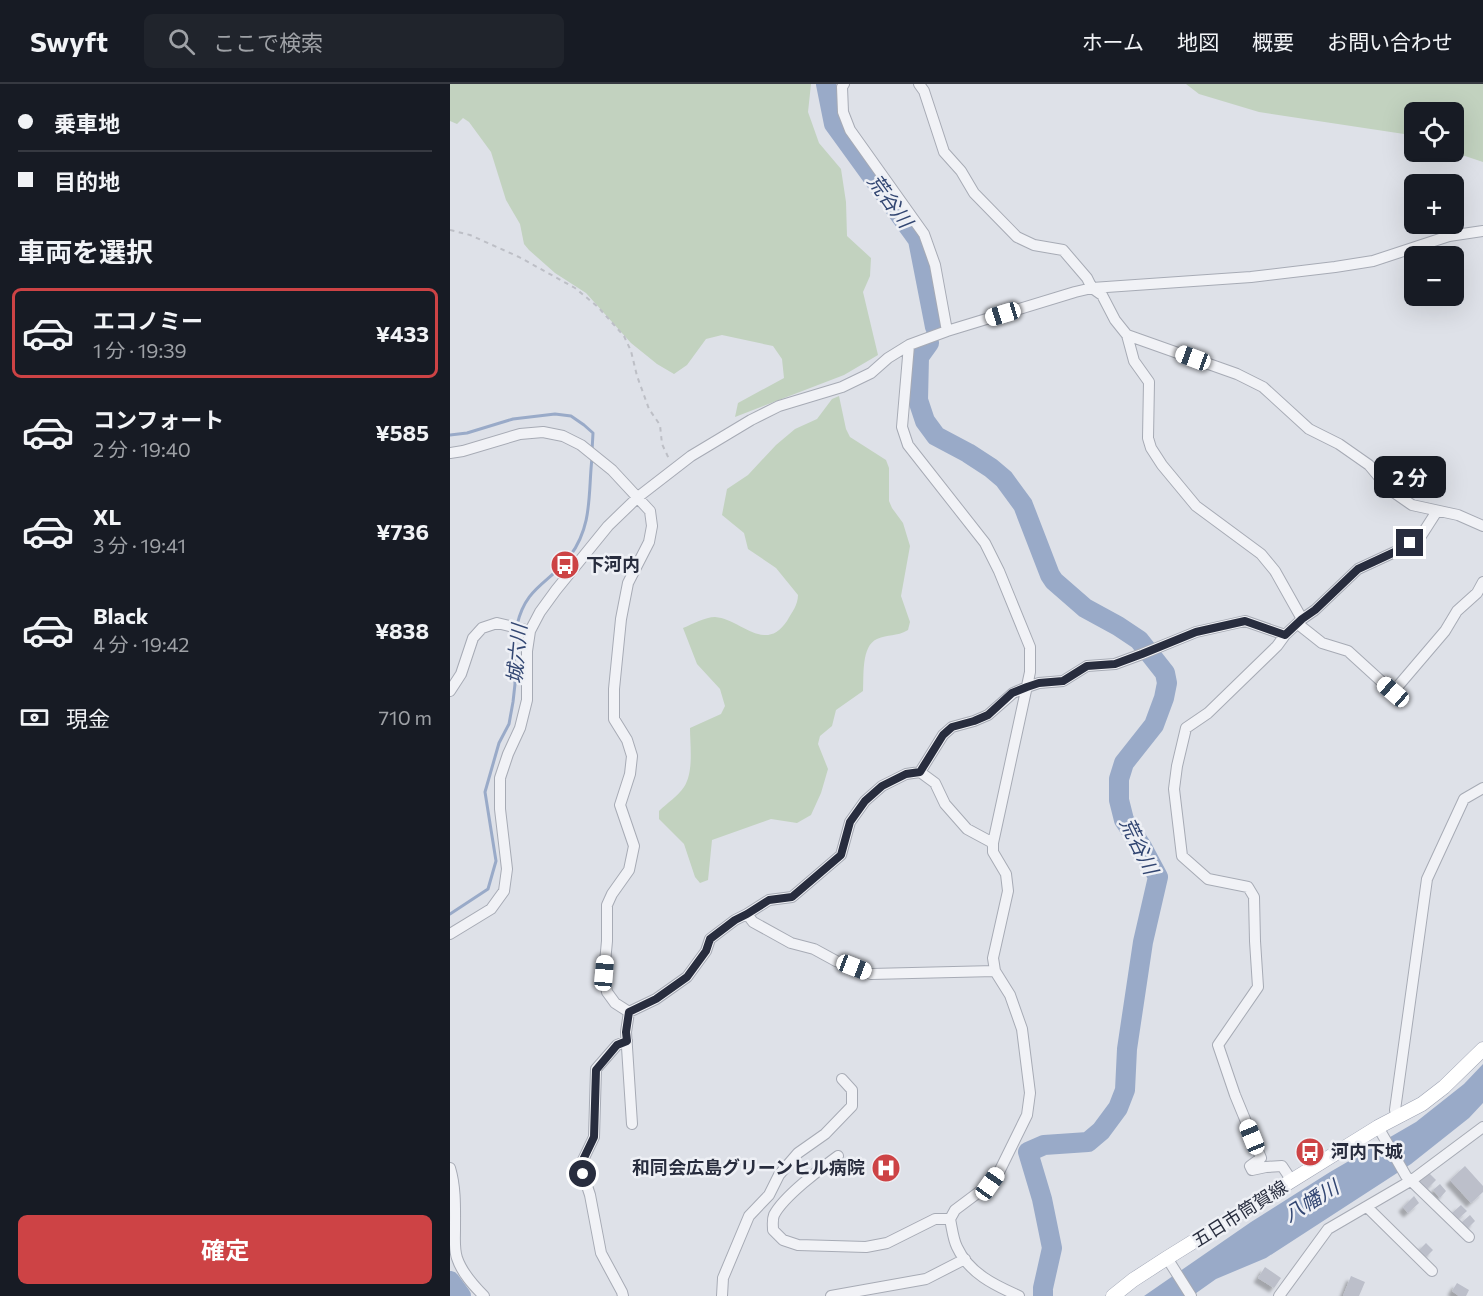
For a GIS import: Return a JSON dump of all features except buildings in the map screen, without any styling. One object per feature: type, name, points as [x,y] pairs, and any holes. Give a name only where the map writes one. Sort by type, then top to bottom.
[{"type":"main road","name":"五日市筒賀線","points":[[1113,1296],[1133,1280],[1169,1261],[1292,1181],[1380,1131],[1394,1115],[1422,1104],[1444,1087],[1483,1049]]},
{"type":"street","points":[[844,84],[842,87],[843,112],[850,130],[924,234],[935,265],[947,331]]},
{"type":"street","points":[[919,84],[924,91],[944,152],[961,171],[974,193],[1017,237],[1034,245],[1063,250],[1087,278],[1092,288],[1102,295],[1115,320],[1127,335],[1134,361],[1149,382],[1148,438],[1151,448],[1162,465],[1196,506],[1261,554],[1275,571],[1300,621],[1322,643],[1348,651],[1393,692],[1445,631],[1457,611],[1477,593],[1483,582]]},
{"type":"street","points":[[450,934],[491,909],[504,891],[507,869],[500,809],[500,778],[520,728],[527,700],[528,631],[556,590],[608,526],[638,498],[691,456],[779,406],[842,387],[871,373],[888,358],[909,345],[1057,297],[1092,288],[1335,267],[1373,261],[1449,236],[1483,231]]},
{"type":"street","points":[[1127,335],[1237,374],[1263,387],[1309,429],[1340,444],[1369,465],[1389,489],[1412,505],[1458,515],[1483,526]]},
{"type":"street","points":[[909,345],[902,427],[908,445],[985,543],[1030,646],[1030,672],[993,843],[993,852],[1006,874],[1008,891],[993,958],[995,971],[1010,995],[1022,1029],[1030,1093],[1027,1116],[999,1172],[990,1184],[955,1210],[950,1219],[957,1246],[969,1266],[990,1283],[1019,1296]]},
{"type":"street","points":[[450,453],[520,434],[543,432],[563,436],[581,445],[612,470],[650,511],[652,526],[649,542],[628,583],[621,619],[614,689],[614,719],[627,740],[632,756],[630,774],[620,805],[634,846],[628,870],[607,905],[604,973],[607,992],[615,1003],[629,1012]]},
{"type":"street","points":[[1292,1181],[1282,1166],[1252,1170],[1250,1166],[1261,1158],[1235,1095],[1218,1045],[1258,987],[1254,941],[1254,897],[1248,887],[1208,879],[1182,856],[1174,789],[1177,766],[1186,729],[1208,713],[1277,646],[1285,635],[1358,569],[1399,550],[1421,536],[1437,511]]},
{"type":"street","points":[[920,772],[943,735],[952,727],[988,715],[1012,693],[1027,687],[1039,683],[1063,681],[1087,666],[1115,664],[1196,632],[1245,621],[1285,635]]},
{"type":"street","points":[[450,691],[461,674],[473,638],[482,628],[497,623],[528,631]]},
{"type":"street","points":[[629,1012],[656,999],[687,977],[706,951],[710,939],[735,920],[769,900],[792,897],[841,855],[850,822],[865,801],[882,786],[906,774],[920,772],[935,783],[945,804],[967,829],[993,843]]},
{"type":"street","points":[[1394,1115],[1427,879],[1464,800],[1483,788]]},
{"type":"street","points":[[747,914],[753,922],[791,943],[814,949],[871,974],[995,971]]},
{"type":"street","points":[[629,1012],[626,1032],[632,1124]]},
{"type":"street","points":[[623,1296],[601,1253],[582,1162],[594,1137],[596,1070],[617,1045],[627,1041]]},
{"type":"street","points":[[722,1296],[723,1278],[749,1216],[769,1195],[779,1175],[798,1153],[825,1134],[852,1106],[852,1090],[842,1079]]},
{"type":"street","points":[[1279,1296],[1328,1229],[1367,1207],[1483,1127]]},
{"type":"street","points":[[1380,1131],[1409,1178],[1469,1237]]},
{"type":"street","points":[[838,1156],[819,1170],[781,1206],[772,1218],[773,1230],[783,1240],[798,1245],[866,1247],[887,1243],[935,1219],[950,1219]]},
{"type":"street","points":[[450,1168],[456,1203],[453,1248],[463,1271],[484,1296]]},
{"type":"street","points":[[1367,1207],[1432,1271]]},
{"type":"street","points":[[838,1295],[926,1279],[965,1259]]},
{"type":"street","points":[[1169,1261],[1191,1296]]},
{"type":"path","points":[[450,230],[470,235],[519,257],[575,288],[598,307],[624,336],[649,409],[660,425],[662,444],[675,470]]},
{"type":"green space","points":[[450,84],[811,84],[808,112],[819,143],[841,169],[846,202],[847,236],[871,258],[870,276],[863,292],[878,355],[844,375],[735,417],[738,403],[784,378],[782,359],[773,346],[722,335],[706,339],[687,365],[674,374],[657,364],[631,343],[586,293],[555,273],[524,244],[520,224],[506,200],[491,152],[469,122],[463,118],[457,124],[450,121]]},
{"type":"green space","points":[[1186,84],[1483,84],[1483,162],[1464,156],[1464,102],[1404,102],[1404,134],[1259,112],[1199,94]]},
{"type":"green space","points":[[839,396],[850,437],[886,460],[889,468],[889,501],[903,523],[910,546],[901,596],[910,622],[908,630],[900,634],[881,637],[872,643],[864,662],[863,691],[836,710],[832,726],[820,736],[818,744],[828,769],[811,815],[797,823],[771,819],[712,840],[708,880],[700,883],[695,877],[684,844],[659,819],[659,811],[679,793],[687,781],[691,758],[690,728],[721,714],[725,706],[720,689],[697,664],[683,628],[703,619],[715,617],[761,635],[770,635],[779,630],[787,621],[796,605],[798,595],[776,568],[748,549],[744,533],[722,515],[727,489],[748,475],[776,445],[795,429],[817,419],[832,399]]},
{"type":"water","name":"八幡川","points":[[1483,1064],[1483,1103],[1469,1118],[1411,1164],[1266,1258],[1216,1279],[1192,1296],[1144,1296],[1251,1222],[1330,1172],[1416,1122],[1464,1084]]},
{"type":"waterway","name":"荒谷川","points":[[826,84],[834,124],[918,240],[935,327]]},
{"type":"waterway","name":"荒谷川","points":[[929,343],[919,357],[918,400],[925,421],[936,436],[968,453],[1004,479],[1023,505],[1054,581],[1085,608],[1139,640],[1165,673],[1167,683],[1154,725],[1124,763],[1119,779],[1119,800],[1124,820],[1158,877],[1143,942],[1127,1049],[1125,1090],[1118,1108],[1101,1131],[1088,1142],[1044,1145],[1028,1152],[1042,1199],[1052,1248],[1043,1296]]},
{"type":"waterway","name":"城六川","points":[[450,435],[467,433],[513,419],[555,414],[571,416],[593,433],[592,451]]},
{"type":"waterway","name":"城六川","points":[[517,625],[521,612],[532,593],[570,556],[583,533],[588,508],[592,458]]},
{"type":"waterway","name":"城六川","points":[[450,914],[488,889],[496,861],[485,792],[499,743],[509,724],[515,684],[516,631]]},
{"type":"waterway","name":"城六川","points":[[450,1281],[461,1296]]},
{"type":"place","name":"下河内","points":[[565,565]]},
{"type":"place","name":"河内下城","points":[[1310,1152]]},
{"type":"place","name":"和同会広島グリーンヒル病院","points":[[886,1168]]},
{"type":"route","points":[[583,1174],[582,1162],[594,1137],[596,1070],[617,1045],[627,1041],[629,1012],[656,999],[687,977],[706,951],[710,939],[735,920],[769,900],[792,897],[841,855],[850,822],[865,801],[882,786],[906,774],[920,772],[943,735],[952,727],[988,715],[1012,693],[1027,687],[1039,683],[1063,681],[1087,666],[1115,664],[1196,632],[1245,621],[1285,635],[1358,569],[1410,543]]}]
